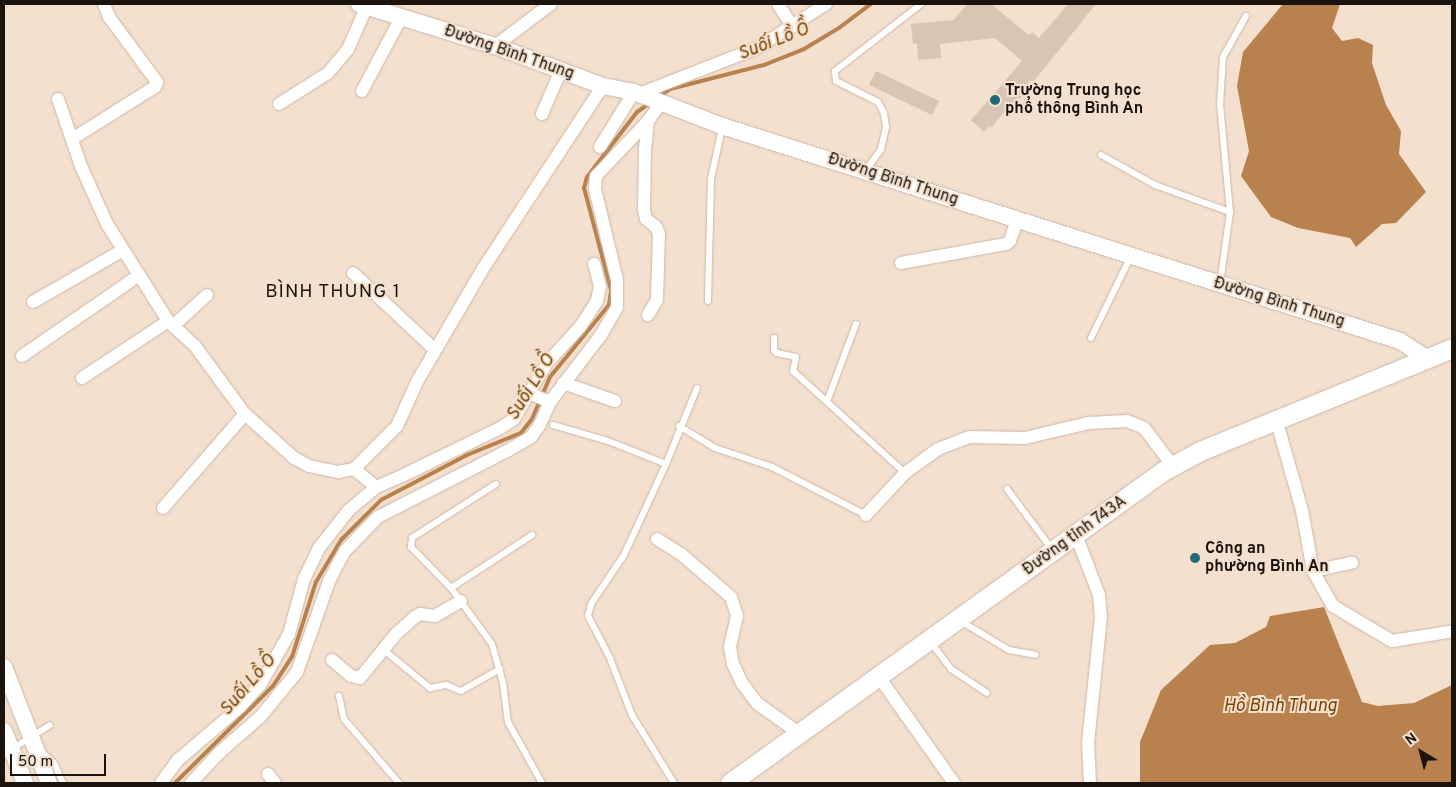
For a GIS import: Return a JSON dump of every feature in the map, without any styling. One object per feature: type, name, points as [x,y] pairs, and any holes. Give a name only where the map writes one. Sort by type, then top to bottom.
[{"type":"main road","name":"Đường tỉnh 743A","points":[[730,783],[1173,466],[1276,419],[1452,348]]},
{"type":"street","points":[[72,139],[155,87],[157,82],[109,17],[104,4]]},
{"type":"street","points":[[496,46],[551,4]]},
{"type":"street","points":[[778,4],[793,27]]},
{"type":"street","points":[[600,147],[647,97],[732,60],[793,27],[826,4]]},
{"type":"street","points":[[279,104],[328,73],[348,49],[363,5]]},
{"type":"street","name":"Đường Bình Thung","points":[[363,5],[496,46],[603,86],[647,97],[722,126],[1400,341],[1426,358]]},
{"type":"street","points":[[362,91],[401,18]]},
{"type":"street","points":[[542,114],[561,70]]},
{"type":"street","points":[[58,99],[92,192],[138,276],[170,323],[194,346],[245,414],[294,458],[309,466],[338,472],[354,469],[397,426],[435,350],[484,267],[603,86]]},
{"type":"street","points":[[647,97],[648,121],[644,210],[646,219],[656,227],[659,234],[657,300],[648,315]]},
{"type":"street","points":[[191,783],[218,754],[261,716],[297,672],[330,579],[345,551],[378,517],[531,437],[550,402],[601,335],[617,307],[617,280],[595,189],[596,176],[648,121]]},
{"type":"street","points":[[901,263],[1006,244],[1010,241],[1017,220]]},
{"type":"street","points":[[33,302],[123,250]]},
{"type":"street","points":[[161,783],[178,760],[240,707],[260,685],[288,634],[304,579],[319,548],[349,510],[376,487],[502,427],[514,419],[531,394],[547,363],[580,328],[594,307],[600,286],[594,264]]},
{"type":"street","points":[[354,273],[435,350]]},
{"type":"street","points":[[22,356],[138,276]]},
{"type":"street","points":[[82,378],[170,323],[207,295]]},
{"type":"street","points":[[563,383],[615,401]]},
{"type":"street","points":[[531,394],[550,402]]},
{"type":"street","points":[[163,508],[245,414]]},
{"type":"street","points":[[1276,419],[1302,510],[1313,571],[1333,606],[1392,642],[1449,632]]},
{"type":"street","points":[[866,515],[905,473],[938,449],[970,437],[1025,438],[1110,421],[1127,421],[1144,428],[1173,466]]},
{"type":"street","points":[[354,469],[376,487]]},
{"type":"street","points":[[1076,535],[1099,595],[1101,617],[1088,742],[1090,783]]},
{"type":"street","points":[[657,539],[681,554],[731,597],[737,616],[730,646],[733,664],[739,677],[758,704],[800,734]]},
{"type":"street","points":[[1313,571],[1352,562]]},
{"type":"street","points":[[332,660],[351,676],[360,678],[415,617],[420,614],[435,616],[462,601]]},
{"type":"street","points":[[4,667],[49,783]]},
{"type":"street","points":[[879,677],[954,783]]},
{"type":"street","points":[[4,731],[8,752],[25,783]]},
{"type":"lane","points":[[865,171],[880,149],[886,127],[884,113],[878,102],[836,81],[835,71],[921,4]]},
{"type":"lane","points":[[1220,285],[1230,212],[1220,106],[1223,57],[1246,16]]},
{"type":"lane","points":[[708,301],[711,179],[722,126]]},
{"type":"lane","points":[[1101,154],[1155,185],[1230,212]]},
{"type":"lane","points":[[1091,338],[1131,256]]},
{"type":"lane","points":[[828,399],[856,324]]},
{"type":"lane","points":[[774,338],[774,350],[796,357],[793,371],[828,399],[905,473]]},
{"type":"lane","points":[[674,783],[632,715],[609,656],[588,616],[588,609],[624,555],[666,464],[679,426],[697,388]]},
{"type":"lane","points":[[552,425],[608,441],[666,464]]},
{"type":"lane","points":[[679,426],[715,448],[772,467],[866,515]]},
{"type":"lane","points":[[496,484],[410,541],[411,547],[452,588],[492,644],[500,668],[508,722],[542,783]]},
{"type":"lane","points":[[1008,489],[1054,551]]},
{"type":"lane","points":[[452,588],[532,535]]},
{"type":"lane","points":[[958,620],[1008,650],[1036,655]]},
{"type":"lane","points":[[930,640],[950,669],[987,693]]},
{"type":"lane","points":[[384,650],[430,688],[446,685],[460,691],[500,668]]},
{"type":"lane","points":[[338,696],[344,719],[399,783]]},
{"type":"lane","points":[[8,752],[32,742],[50,725]]},
{"type":"lane","points":[[32,742],[54,763],[63,783]]},
{"type":"water","points":[[1283,4],[1340,4],[1332,28],[1342,41],[1358,38],[1373,45],[1372,63],[1386,105],[1401,131],[1399,154],[1426,192],[1396,223],[1382,224],[1356,247],[1350,238],[1298,228],[1271,217],[1241,176],[1249,151],[1237,86],[1243,52]]},
{"type":"water","name":"Hồ Bình Thung","points":[[1324,607],[1362,702],[1378,706],[1414,703],[1452,685],[1452,783],[1140,783],[1140,742],[1161,690],[1210,645],[1235,643],[1266,627],[1270,616]]},
{"type":"building","points":[[967,4],[991,4],[1029,35],[1032,32],[1039,38],[1068,4],[1096,4],[1014,106],[1011,104],[991,128],[989,126],[984,132],[971,120],[1022,61],[995,38],[940,44],[941,58],[918,60],[917,43],[913,44],[911,24],[954,20]]},
{"type":"building","points":[[876,71],[939,101],[932,115],[869,85]]},
{"type":"waterway","name":"Suối Lồ Ồ","points":[[660,96],[670,89],[764,65],[804,49],[839,28],[871,4]]},
{"type":"waterway","name":"Suối Lồ Ồ","points":[[175,783],[273,686],[292,657],[316,582],[341,540],[381,500],[467,455],[521,433],[532,419],[550,377],[609,305],[611,290],[584,188],[587,177],[637,112],[650,103]]},
{"type":"place","name":"Trường Trung học phổ thông Bình An","points":[[995,100]]},
{"type":"place","name":"Công an phường Bình An","points":[[1195,558]]},
{"type":"district","name":"BÌNH THUNG 1","points":[[333,293]]}]
